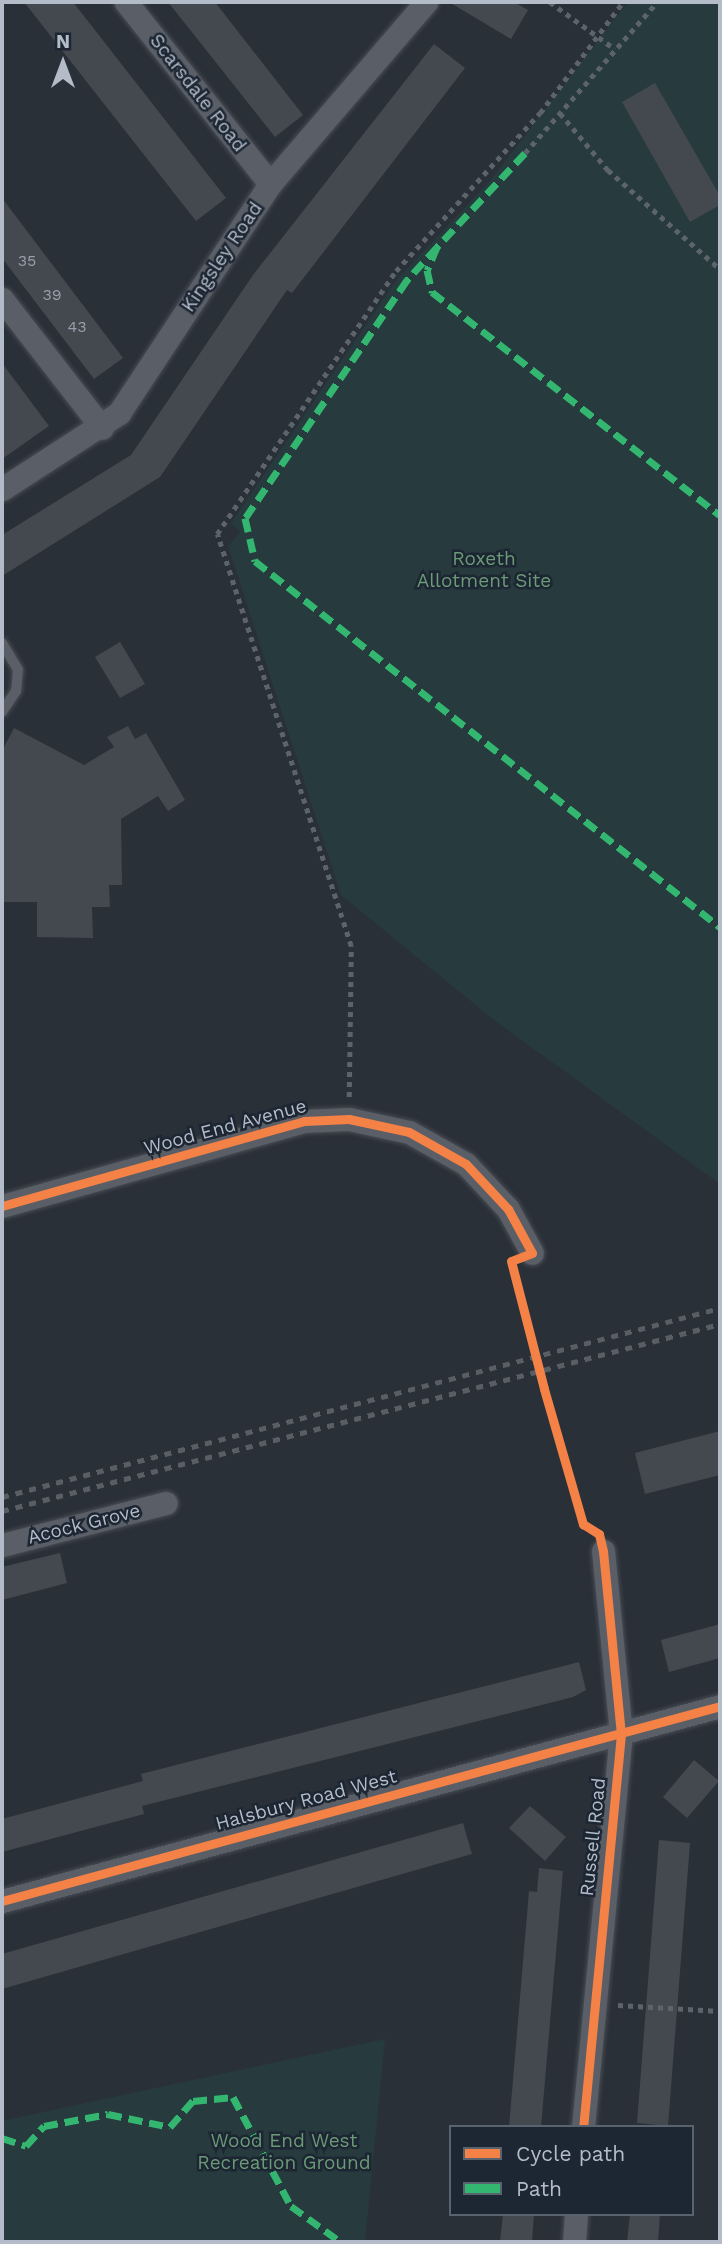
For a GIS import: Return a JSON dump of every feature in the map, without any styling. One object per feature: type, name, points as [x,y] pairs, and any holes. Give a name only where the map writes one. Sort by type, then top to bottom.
[{"type":"street","name":"Scarsdale Road","points":[[126,2],[270,184]]},
{"type":"street","name":"Kingsley Road","points":[[2,489],[102,428],[119,413],[270,184],[426,2]]},
{"type":"street","points":[[2,299],[102,428]]},
{"type":"street","name":"Wood End Avenue","points":[[2,1206],[304,1121],[349,1119],[409,1132],[466,1164],[508,1209],[532,1253]]},
{"type":"street","name":"Acock Grove","points":[[2,1545],[166,1503]]},
{"type":"street","name":"Russell Road","points":[[583,2125],[621,1734],[601,1542]]},
{"type":"street","name":"Halsbury Road West","points":[[2,1901],[720,1706]]},
{"type":"street","points":[[574,2242],[576,2216]]},
{"type":"lane","points":[[2,643],[18,670],[16,691],[2,712]]},
{"type":"path","points":[[550,2],[615,49]]},
{"type":"path","points":[[349,1119],[351,946],[218,534],[396,271],[540,113],[623,2]]},
{"type":"path","points":[[525,153],[657,2]]},
{"type":"path","points":[[560,113],[608,170],[720,269]]},
{"type":"path","points":[[532,1253],[511,1261],[583,1524],[601,1542]]},
{"type":"path","points":[[593,2003],[720,2011]]},
{"type":"green space","name":"Roxeth Allotment Site","points":[[628,2],[720,2],[720,1184],[494,1020],[341,895],[228,546],[240,532],[231,523],[397,279],[489,182]]},
{"type":"green space","name":"Wood End West Recreation Ground","points":[[385,2039],[365,2242],[2,2242],[2,2121]]},
{"type":"building","points":[[24,2],[73,2],[226,198],[196,221]]},
{"type":"building","points":[[168,2],[215,2],[303,115],[275,137]]},
{"type":"building","points":[[449,2],[514,2],[528,10],[511,39]]},
{"type":"building","points":[[434,44],[465,68],[292,293],[287,290],[160,477],[2,576],[2,535],[131,455],[253,275]]},
{"type":"building","points":[[655,83],[720,196],[720,205],[690,222],[622,102]]},
{"type":"building","points":[[2,198],[123,358],[94,379],[2,258]]},
{"type":"building","points":[[2,363],[49,426],[2,459]]},
{"type":"building","points":[[120,642],[145,684],[120,698],[95,657]]},
{"type":"building","points":[[128,726],[135,739],[146,733],[185,800],[168,811],[158,796],[121,819],[122,885],[109,885],[110,907],[92,907],[93,938],[37,937],[37,902],[2,902],[2,751],[14,728],[84,765],[114,747],[107,737]]},
{"type":"building","points":[[720,1431],[720,1475],[645,1494],[635,1453]]},
{"type":"building","points":[[60,1553],[67,1583],[2,1600],[2,1567]]},
{"type":"building","points":[[720,1624],[720,1658],[669,1672],[661,1640]]},
{"type":"building","points":[[579,1662],[586,1690],[573,1697],[142,1806],[144,1814],[2,1852],[2,1819],[143,1781],[141,1774]]},
{"type":"building","points":[[694,1760],[719,1781],[687,1818],[663,1797]]},
{"type":"building","points":[[530,1806],[566,1837],[545,1861],[509,1828]]},
{"type":"building","points":[[463,1823],[472,1854],[2,1989],[2,1954]]},
{"type":"building","points":[[659,1840],[690,1843],[668,2125],[637,2123]]},
{"type":"building","points":[[539,1868],[563,1871],[541,2125],[509,2125],[529,1891],[537,1892]]},
{"type":"building","points":[[503,2216],[534,2216],[532,2242],[500,2242]]},
{"type":"building","points":[[630,2216],[660,2216],[658,2242],[627,2242]]},
{"type":"railway","points":[[2,1497],[720,1308]]},
{"type":"railway","points":[[2,1511],[720,1324]]},
{"type":"marked path","points":[[525,153],[437,247],[427,270],[432,292],[720,515]]},
{"type":"marked path","points":[[437,247],[407,280],[245,518],[255,561],[720,927]]},
{"type":"marked path","points":[[2,2138],[26,2146],[44,2126],[108,2114],[170,2127],[193,2101],[233,2097],[291,2206],[341,2242]]},
{"type":"cycle path","points":[[2,1206],[304,1121],[349,1119],[409,1132],[466,1164],[508,1209],[532,1253],[511,1261],[544,1389],[583,1524],[599,1534],[603,1551],[621,1734],[583,2125]]},
{"type":"cycle path","points":[[2,1901],[720,1706]]}]
